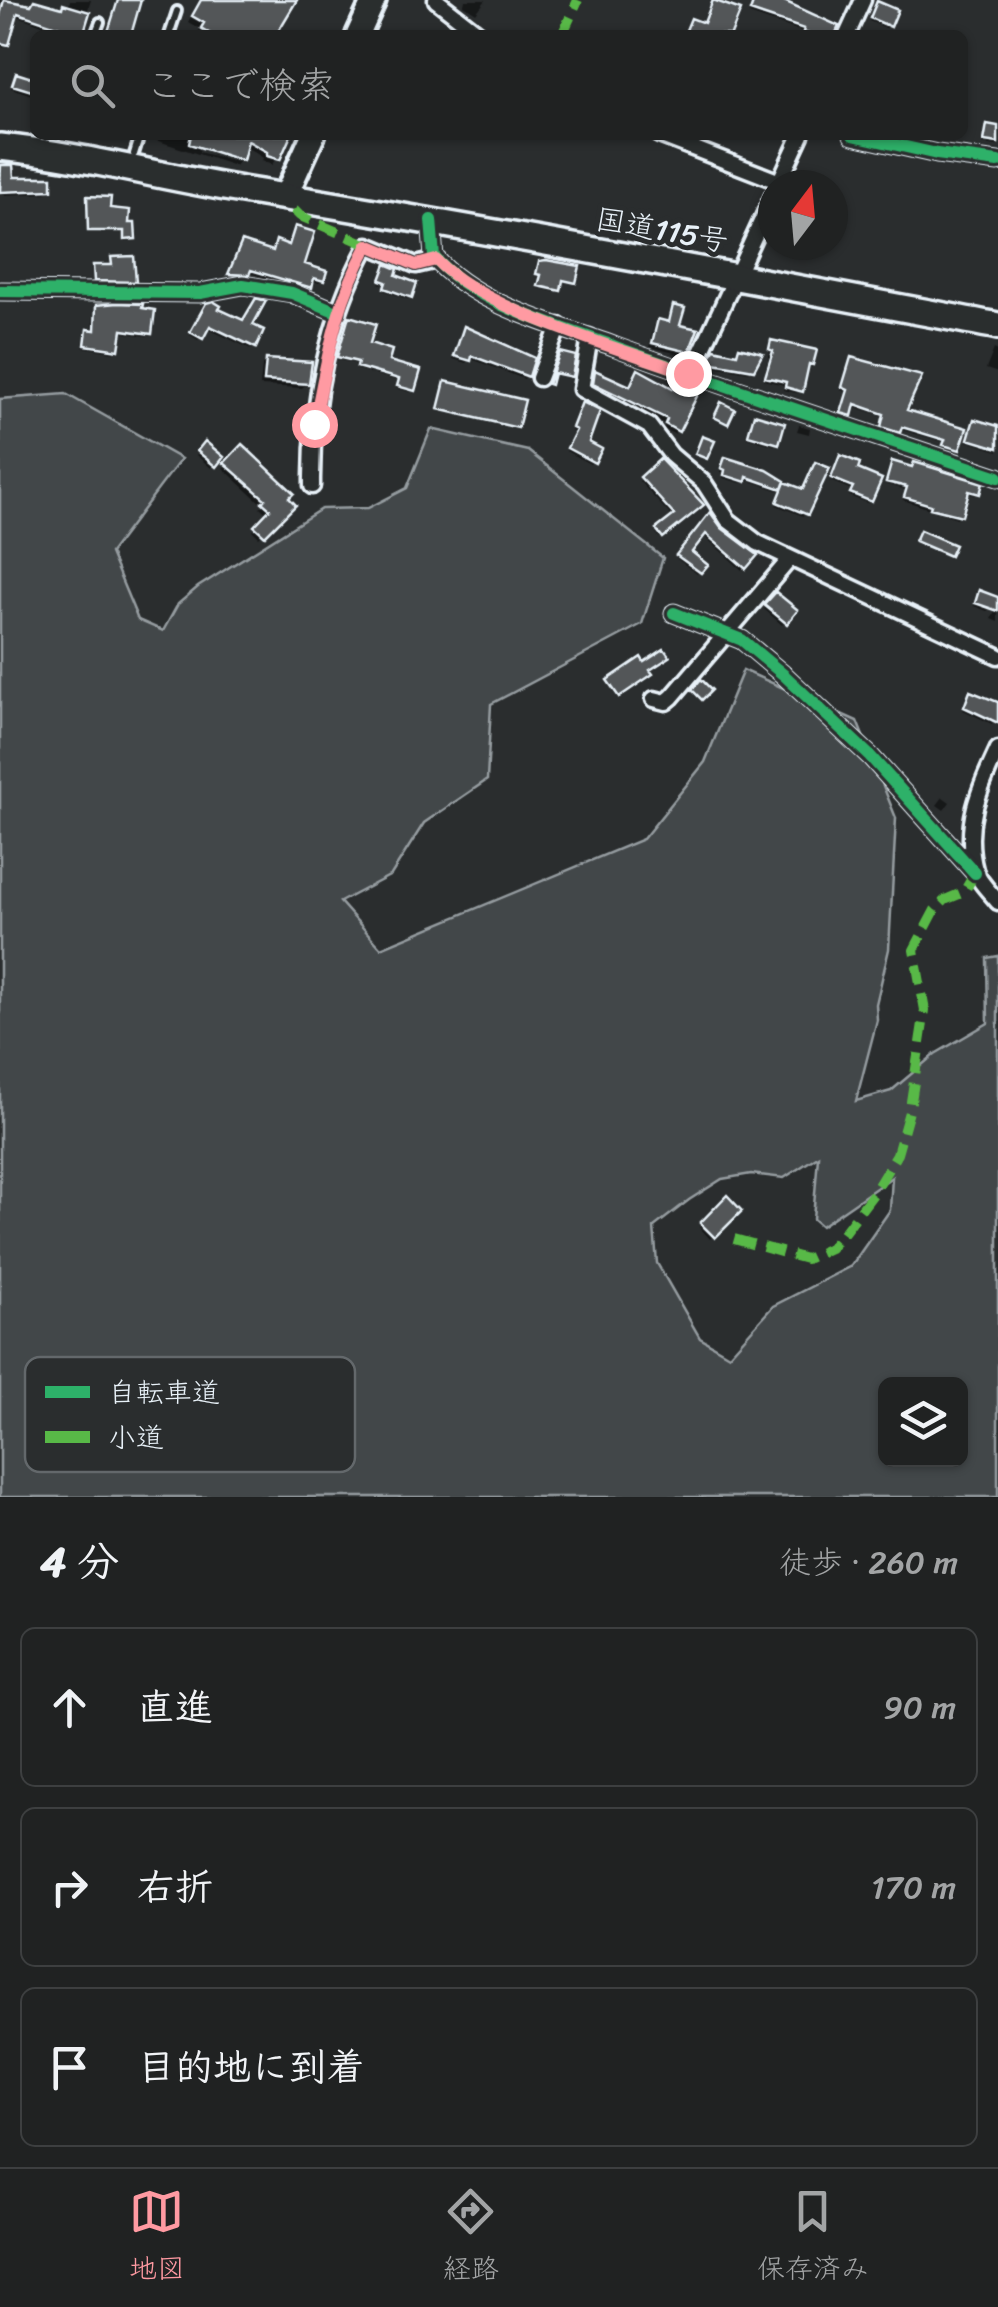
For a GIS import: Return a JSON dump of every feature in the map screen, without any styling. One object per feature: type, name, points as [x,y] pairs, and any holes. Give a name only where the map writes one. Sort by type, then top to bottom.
[{"type":"highway","name":"国道115号","points":[[0,130],[30,134]]},
{"type":"highway","name":"国道115号","points":[[86,140],[137,145],[288,190]]},
{"type":"highway","name":"国道115号","points":[[0,147],[288,190],[998,326]]},
{"type":"main road","points":[[360,30],[374,0]]},
{"type":"main road","points":[[288,190],[311,140]]},
{"type":"street","points":[[436,0],[475,30]]},
{"type":"street","points":[[849,30],[863,0]]},
{"type":"street","points":[[670,140],[758,179]]},
{"type":"street","points":[[785,170],[800,140]]},
{"type":"street","points":[[875,140],[998,162]]},
{"type":"street","points":[[431,220],[431,245],[436,260],[457,280],[482,295],[690,374],[998,476]]},
{"type":"street","points":[[690,374],[758,227]]},
{"type":"street","points":[[312,486],[314,424],[327,346],[337,312],[368,245],[416,265],[436,260]]},
{"type":"street","points":[[0,291],[200,293],[242,285],[292,293],[337,312]]},
{"type":"street","points":[[539,378],[559,326]]},
{"type":"street","points":[[590,337],[581,389],[649,426],[671,455],[704,483],[728,520],[758,544],[998,656]]},
{"type":"street","points":[[654,699],[666,702],[672,697],[790,559]]},
{"type":"street","points":[[674,613],[729,634],[786,676],[870,756],[998,902]]},
{"type":"street","points":[[976,873],[970,828],[972,810],[998,749]]},
{"type":"lane","points":[[171,30],[177,10]]},
{"type":"lane","points":[[98,30],[100,22]]},
{"type":"shaded area","points":[[66,394],[181,459],[110,553],[138,620],[163,631],[178,604],[198,587],[321,509],[368,508],[407,488],[431,429],[528,451],[663,558],[642,624],[491,704],[487,780],[424,823],[391,875],[340,902],[381,948],[643,839],[705,762],[743,670],[857,721],[896,818],[889,949],[876,1004],[877,1020],[856,1101],[891,1091],[935,1054],[988,1023],[987,958],[998,956],[998,1497],[0,1497],[0,399]],"holes":[[[818,1156],[813,1219],[821,1226],[892,1177],[890,1210],[851,1266],[773,1306],[729,1355],[700,1338],[657,1263],[654,1227],[689,1200],[722,1179],[751,1174],[784,1178]]]},
{"type":"building","points":[[4,0],[31,5],[34,0],[62,8],[63,4],[90,12],[85,30],[68,30],[18,13],[9,45],[0,43]]},
{"type":"building","points":[[118,0],[141,0],[132,30],[109,30]]},
{"type":"building","points":[[201,0],[297,0],[279,30],[204,30],[201,28],[204,23],[192,16]]},
{"type":"building","points":[[713,0],[741,10],[733,30],[686,30],[691,18],[704,23]]},
{"type":"building","points":[[754,0],[782,0],[839,26],[837,30],[804,30],[750,11]]},
{"type":"building","points":[[877,1],[898,10],[891,27],[870,18]]},
{"type":"building","points":[[16,73],[30,77],[30,90],[12,85]]},
{"type":"building","points":[[987,124],[998,126],[998,143],[984,141]]},
{"type":"building","points":[[190,140],[289,140],[280,160],[267,156],[267,152],[248,141],[243,161],[189,144]]},
{"type":"building","points":[[1,165],[13,165],[14,177],[52,177],[52,190],[0,192]]},
{"type":"building","points":[[87,196],[111,197],[110,208],[130,210],[129,223],[135,223],[136,239],[124,240],[124,231],[88,231]]},
{"type":"building","points":[[295,226],[315,232],[305,264],[327,271],[324,281],[314,278],[312,288],[251,270],[249,275],[228,274],[242,241],[273,251],[276,240],[289,245]]},
{"type":"building","points":[[134,256],[136,282],[94,281],[93,265],[112,265],[111,257]]},
{"type":"building","points":[[539,261],[580,266],[576,283],[563,280],[561,291],[538,286]]},
{"type":"building","points":[[386,264],[398,269],[396,275],[417,283],[412,298],[384,288],[386,282],[380,280]]},
{"type":"building","points":[[256,298],[266,301],[253,325],[264,330],[256,348],[210,326],[203,339],[190,332],[206,303],[213,301],[221,306],[219,309],[243,320]]},
{"type":"building","points":[[143,304],[142,308],[155,310],[152,334],[122,330],[119,350],[85,345],[87,329],[95,330],[96,305]]},
{"type":"building","points":[[673,305],[685,308],[680,325],[698,329],[689,352],[652,343],[658,319],[669,322]]},
{"type":"building","points":[[349,316],[376,324],[370,343],[392,350],[389,361],[421,370],[415,391],[397,386],[399,379],[337,357]]},
{"type":"building","points":[[464,326],[535,358],[529,377],[472,356],[471,361],[454,356]]},
{"type":"building","points":[[771,340],[817,350],[813,365],[809,364],[803,392],[785,387],[786,382],[765,377],[773,351],[769,349]]},
{"type":"building","points":[[739,347],[763,353],[754,370],[708,362],[714,349],[737,354]]},
{"type":"building","points":[[560,352],[576,356],[572,377],[554,373],[551,385],[548,384]]},
{"type":"building","points":[[851,357],[922,376],[907,410],[967,428],[960,450],[943,445],[945,440],[902,427],[900,433],[881,427],[884,414],[855,404],[852,416],[841,413],[848,390],[842,387]]},
{"type":"building","points":[[266,359],[312,362],[309,384],[264,381]]},
{"type":"building","points":[[638,369],[680,392],[684,385],[699,392],[679,432],[665,424],[667,419],[593,383],[595,370],[630,386]]},
{"type":"building","points":[[445,381],[525,400],[518,428],[438,409]]},
{"type":"building","points":[[582,402],[600,411],[589,442],[602,449],[595,463],[567,448]]},
{"type":"building","points":[[721,402],[735,409],[728,424],[714,417]]},
{"type":"building","points":[[754,414],[785,423],[779,444],[748,435]]},
{"type":"building","points":[[974,419],[998,426],[998,448],[968,439]]},
{"type":"building","points":[[702,436],[715,441],[707,459],[695,454]]},
{"type":"building","points":[[205,441],[224,457],[216,467],[197,451]]},
{"type":"building","points":[[242,444],[294,493],[289,498],[296,505],[265,536],[254,526],[270,509],[262,502],[265,499],[224,463]]},
{"type":"building","points":[[840,455],[860,463],[858,469],[882,479],[872,502],[850,493],[853,487],[831,478]]},
{"type":"building","points":[[725,457],[767,470],[785,481],[782,489],[747,477],[746,482],[724,475],[721,468]]},
{"type":"building","points":[[660,459],[704,505],[663,538],[656,529],[674,515],[640,477]]},
{"type":"building","points":[[892,461],[912,467],[914,462],[983,483],[980,494],[969,491],[962,516],[930,508],[931,505],[904,497],[907,487],[886,482]]},
{"type":"building","points":[[815,462],[830,468],[808,515],[777,502],[785,482],[803,489]]},
{"type":"building","points":[[710,512],[722,528],[758,555],[746,569],[706,534],[692,552],[708,565],[701,573],[676,555]]},
{"type":"building","points":[[920,530],[955,545],[950,556],[915,541]]},
{"type":"building","points":[[979,590],[998,597],[998,611],[975,603]]},
{"type":"building","points":[[776,592],[798,610],[787,624],[764,605]]},
{"type":"building","points":[[664,649],[670,657],[619,697],[607,680],[641,657],[644,662]]},
{"type":"building","points":[[701,679],[712,690],[702,700],[692,690]]},
{"type":"building","points":[[970,691],[998,702],[998,723],[964,707]]},
{"type":"building","points":[[727,1195],[742,1211],[715,1238],[700,1223]]},
{"type":"marked path","points":[[564,30],[578,0]]},
{"type":"marked path","points":[[294,210],[368,245]]},
{"type":"marked path","points":[[734,1239],[806,1259],[830,1248],[873,1194],[897,1154],[910,1108],[925,1010],[914,950],[935,910],[945,900],[964,892],[975,873]]},
{"type":"cycle path","points":[[875,140],[998,162]]},
{"type":"cycle path","points":[[431,220],[434,257],[451,274],[494,301],[711,381],[998,477]]},
{"type":"cycle path","points":[[0,291],[200,293],[243,285],[292,293],[337,312]]},
{"type":"cycle path","points":[[674,613],[742,640],[785,676],[870,756],[975,873]]},
{"type":"route","points":[[314,424],[337,312],[368,245],[416,265],[436,260],[457,280],[482,295],[688,373]]}]
